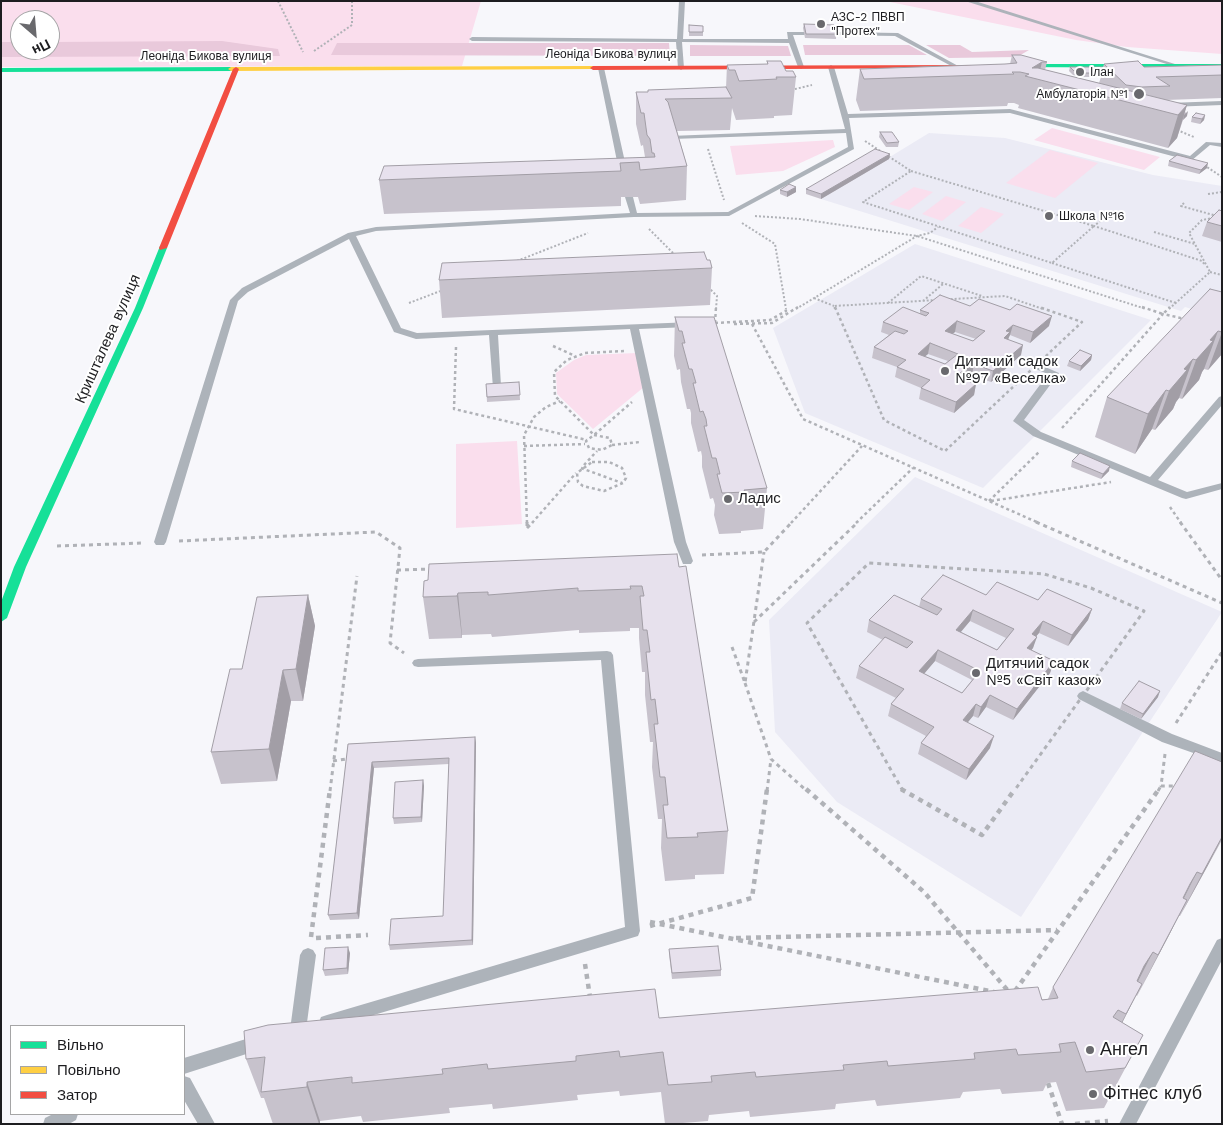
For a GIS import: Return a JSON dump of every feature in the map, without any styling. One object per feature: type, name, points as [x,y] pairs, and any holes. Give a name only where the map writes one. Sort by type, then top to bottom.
[{"type":"street","name":"Леоніда Бикова вулиця","points":[[1,70],[1222,66]]},
{"type":"street","name":"Кришталева вулиця","points":[[1,618],[29,547],[140,308],[236,69]]},
{"type":"lane","points":[[681,68],[679,41],[681,37],[682,1]]},
{"type":"lane","points":[[968,1],[1177,66]]},
{"type":"lane","points":[[801,67],[789,33],[804,33]]},
{"type":"lane","points":[[834,34],[896,34],[957,67]]},
{"type":"lane","points":[[472,39],[792,41]]},
{"type":"lane","points":[[160,542],[234,300],[245,290],[351,235],[376,229],[634,215],[729,214],[852,148],[846,116],[831,67]]},
{"type":"lane","points":[[601,68],[626,182]]},
{"type":"lane","points":[[1168,105],[1222,103]]},
{"type":"lane","points":[[846,116],[1010,111],[1191,159],[1208,143],[1222,145]]},
{"type":"lane","points":[[672,137],[849,131]]},
{"type":"lane","points":[[629,197],[634,215]]},
{"type":"lane","points":[[351,235],[397,330],[416,336],[697,324]]},
{"type":"lane","points":[[634,326],[680,542],[687,561]]},
{"type":"lane","points":[[494,333],[496,386]]},
{"type":"lane","points":[[1036,366],[1054,373],[1018,421],[1037,434],[1186,496],[1222,486]]},
{"type":"lane","points":[[1151,482],[1222,398]]},
{"type":"lane","points":[[308,956],[294,1032],[583,946],[632,924],[607,655],[418,663]]},
{"type":"lane","points":[[1083,696],[1167,738],[1222,758]]},
{"type":"lane","points":[[1128,1122],[1222,945]]},
{"type":"lane","points":[[185,1066],[270,1039]]},
{"type":"lane","points":[[185,1086],[207,1124]]},
{"type":"lane","points":[[51,1124],[68,1115]]},
{"type":"path","points":[[278,1],[306,57],[305,69]]},
{"type":"path","points":[[306,57],[352,25],[352,1]]},
{"type":"path","points":[[788,91],[835,79]]},
{"type":"path","points":[[1172,128],[1208,143]]},
{"type":"path","points":[[849,131],[911,171],[1094,226],[1202,261],[1210,272],[1222,275]]},
{"type":"path","points":[[704,136],[729,214],[775,244],[786,311],[770,320],[714,323]]},
{"type":"path","points":[[1191,159],[1211,168],[1222,177]]},
{"type":"path","points":[[911,171],[863,202],[1176,303]]},
{"type":"path","points":[[1208,194],[1222,192]]},
{"type":"path","points":[[1184,203],[1181,206],[1220,216]]},
{"type":"path","points":[[729,214],[800,219],[917,236],[1164,314],[1190,320]]},
{"type":"path","points":[[634,215],[676,255]]},
{"type":"path","points":[[1210,272],[1189,233],[1202,220],[1220,216]]},
{"type":"path","points":[[1052,263],[1104,218]]},
{"type":"path","points":[[714,323],[772,323],[917,236],[930,233],[939,226]]},
{"type":"path","points":[[1154,232],[1195,244]]},
{"type":"path","points":[[508,264],[589,233]]},
{"type":"path","points":[[989,501],[1051,440],[1164,314],[1210,272]]},
{"type":"path","points":[[888,303],[921,276],[985,297]]},
{"type":"path","points":[[704,282],[718,296],[714,323]]},
{"type":"path","points":[[923,301],[943,283]]},
{"type":"path","points":[[409,303],[445,289]]},
{"type":"path","points":[[814,298],[834,306],[1005,296],[1082,322],[945,451],[884,420],[834,306]]},
{"type":"path","points":[[752,324],[803,419],[1222,603]]},
{"type":"path","points":[[457,334],[454,409],[586,442],[589,448],[598,451]]},
{"type":"path","points":[[612,446],[612,440],[607,436],[594,435],[555,396],[554,372],[567,360],[585,353],[639,350]]},
{"type":"path","points":[[524,446],[586,442],[647,389]]},
{"type":"path","points":[[560,400],[546,407],[527,426],[523,439],[527,528],[598,451],[612,446],[640,443],[644,432],[656,430]]},
{"type":"path","points":[[745,684],[764,552],[862,446]]},
{"type":"path","points":[[592,462],[609,462],[616,464],[625,473],[623,483],[604,491],[589,489],[578,482],[577,473],[581,468],[592,462]]},
{"type":"path","points":[[581,468],[623,483]]},
{"type":"path","points":[[754,622],[913,468]]},
{"type":"path","points":[[989,501],[1141,477]]},
{"type":"path","points":[[1151,482],[1222,580]]},
{"type":"path","points":[[29,547],[376,532],[400,548],[390,643],[418,663]]},
{"type":"path","points":[[687,561],[699,555],[764,552]]},
{"type":"path","points":[[869,563],[1044,574],[1091,588],[1144,611],[1083,696],[982,835],[900,789],[807,623],[869,563]]},
{"type":"path","points":[[397,570],[437,568]]},
{"type":"path","points":[[308,956],[357,576]]},
{"type":"path","points":[[632,924],[660,924],[752,898],[771,759],[732,647]]},
{"type":"path","points":[[1012,995],[1161,786],[1167,738],[1222,652]]},
{"type":"path","points":[[333,761],[346,759]]},
{"type":"path","points":[[771,759],[924,892],[1012,995]]},
{"type":"path","points":[[1161,786],[1187,786]]},
{"type":"path","points":[[632,924],[660,924],[1012,995]]},
{"type":"path","points":[[728,938],[1058,930]]},
{"type":"path","points":[[310,938],[368,935]]},
{"type":"path","points":[[583,946],[591,1004]]},
{"type":"path","points":[[982,997],[1012,995]]},
{"type":"path","points":[[1048,1083],[1062,1124]]},
{"type":"path","points":[[1075,1124],[1128,1122]]},
{"type":"shaded area","points":[[1,1],[481,1],[462,66],[1,67]]},
{"type":"shaded area","points":[[885,1],[1222,1],[1222,54],[1127,47],[1076,40]]},
{"type":"shaded area","points":[[222,41],[278,49],[280,56],[60,57],[60,42]]},
{"type":"shaded area","points":[[1,42],[10,42],[10,57],[1,57]]},
{"type":"shaded area","points":[[337,43],[669,43],[670,56],[331,55]]},
{"type":"shaded area","points":[[690,45],[788,46],[791,56],[690,56]]},
{"type":"shaded area","points":[[803,45],[909,45],[927,55],[805,55]]},
{"type":"shaded area","points":[[926,45],[960,45],[972,52],[1029,50],[1017,57],[949,58]]},
{"type":"shaded area","points":[[1052,128],[1160,157],[1144,170],[1034,140]]},
{"type":"shaded area","name":"Школа №16","points":[[929,133],[1005,138],[1153,175],[1222,186],[1222,318],[1185,307],[1181,311],[821,199]]},
{"type":"shaded area","points":[[833,140],[835,147],[783,171],[736,175],[730,146]]},
{"type":"shaded area","points":[[1050,150],[1098,163],[1055,198],[1006,183]]},
{"type":"shaded area","points":[[914,187],[933,192],[909,210],[889,204]]},
{"type":"shaded area","points":[[946,196],[966,202],[942,221],[922,214]]},
{"type":"shaded area","points":[[981,207],[1004,214],[981,233],[958,226]]},
{"type":"shaded area","name":"Дитячий садок №97 «Веселка»","points":[[915,244],[1151,320],[983,488],[805,413],[773,328]]},
{"type":"shaded area","points":[[637,353],[644,387],[593,429],[557,394],[556,373],[574,360],[586,355]]},
{"type":"shaded area","points":[[517,441],[522,524],[456,528],[456,444]]},
{"type":"shaded area","name":"Дитячий садок №5 «Світ казок»","points":[[915,477],[1222,612],[1021,917],[837,802],[775,732],[769,620]]},
{"type":"building","points":[[804,24],[834,25],[836,34],[806,34]]},
{"type":"building","points":[[689,25],[703,26],[703,32],[689,32]]},
{"type":"building","points":[[1012,55],[1021,55],[1047,62],[1042,62],[1032,68],[1187,105],[1178,115],[1025,76],[1029,74],[1020,72],[1012,72],[1014,74],[864,79],[860,69],[1017,63]]},
{"type":"building","points":[[767,61],[781,61],[786,71],[793,71],[796,77],[739,81],[735,70],[729,70],[727,65],[768,64]]},
{"type":"building","points":[[1138,61],[1144,67],[1222,65],[1222,75],[1156,77],[1170,86],[1142,87],[1126,85],[1104,64]]},
{"type":"building","points":[[1070,67],[1103,67],[1102,73],[1085,73],[1074,71]]},
{"type":"building","points":[[726,87],[732,98],[665,99],[668,102],[687,166],[640,170],[639,162],[620,163],[621,171],[379,180],[384,166],[655,157],[647,135],[644,113],[641,113],[636,92]]},
{"type":"building","points":[[1196,113],[1205,115],[1202,119],[1192,117]]},
{"type":"building","points":[[880,132],[892,132],[899,142],[887,143]]},
{"type":"building","points":[[875,149],[890,154],[821,194],[806,189]]},
{"type":"building","points":[[1177,155],[1208,163],[1201,170],[1169,161]]},
{"type":"building","points":[[789,184],[796,187],[787,192],[780,190]]},
{"type":"building","points":[[1219,210],[1222,211],[1222,226],[1207,222]]},
{"type":"building","points":[[704,252],[707,260],[710,260],[712,268],[439,280],[442,263]]},
{"type":"building","points":[[1210,289],[1222,292],[1222,332],[1218,331],[1210,340],[1213,341],[1196,360],[1193,359],[1184,369],[1187,370],[1169,391],[1166,390],[1148,414],[1107,397]]},
{"type":"building","points":[[940,295],[970,306],[979,299],[1010,310],[1017,304],[1052,316],[1033,332],[1013,325],[1006,331],[1010,332],[1004,338],[1023,345],[993,371],[974,364],[955,376],[976,384],[956,402],[921,388],[930,380],[897,367],[906,360],[874,347],[895,331],[904,334],[908,331],[883,322],[903,307],[926,316],[929,313],[920,310]],"holes":[[[957,321],[985,331],[973,341],[945,331]],[[930,343],[958,354],[945,364],[918,354]]]},
{"type":"building","points":[[675,317],[714,317],[767,488],[744,490],[745,492],[722,493],[717,474],[720,474],[716,458],[712,458],[704,426],[707,426],[706,419],[703,411],[700,412],[693,383],[696,383],[692,369],[689,369],[682,343],[685,343],[682,331],[679,331]]},
{"type":"building","points":[[1080,350],[1092,355],[1081,366],[1069,361]]},
{"type":"building","points":[[519,382],[520,395],[487,397],[486,384]]},
{"type":"building","points":[[1080,453],[1110,466],[1103,474],[1072,461]]},
{"type":"building","points":[[677,554],[679,567],[686,566],[728,831],[697,833],[698,837],[667,838],[663,805],[668,805],[665,777],[660,777],[654,724],[658,724],[655,699],[651,700],[646,652],[650,652],[647,630],[643,630],[640,596],[644,596],[642,586],[630,586],[631,589],[578,591],[578,588],[488,595],[488,592],[458,593],[457,596],[423,597],[424,581],[428,580],[429,564]]},
{"type":"building","points":[[943,575],[986,595],[997,582],[1038,600],[1047,589],[1092,609],[1072,635],[1043,621],[1032,634],[1037,637],[1027,648],[1054,661],[1017,709],[990,695],[981,707],[976,704],[963,720],[994,736],[969,769],[921,743],[934,727],[891,704],[904,689],[859,666],[885,637],[907,648],[913,642],[869,620],[894,595],[937,615],[942,609],[921,599]],"holes":[[[973,610],[1014,629],[997,650],[956,630]],[[938,650],[980,671],[962,693],[919,671]]]},
{"type":"building","points":[[308,595],[296,669],[283,670],[269,749],[211,752],[230,669],[242,669],[257,597]]},
{"type":"building","points":[[1139,681],[1160,691],[1143,714],[1122,703]]},
{"type":"building","points":[[475,737],[472,940],[389,945],[391,919],[443,916],[449,758],[372,762],[357,913],[328,915],[348,744]]},
{"type":"building","points":[[1195,751],[1222,762],[1222,837],[1202,874],[1197,872],[1190,884],[1183,898],[1187,900],[1158,955],[1153,952],[1144,966],[1137,981],[1142,984],[1126,1014],[1118,1010],[1113,1017],[1143,1035],[1125,1068],[1086,1072],[1075,1042],[1059,1044],[1061,1052],[1018,1055],[1016,1049],[974,1053],[975,1059],[888,1066],[887,1061],[843,1065],[844,1070],[756,1077],[755,1072],[711,1076],[712,1082],[668,1085],[663,1052],[620,1057],[619,1051],[576,1056],[576,1061],[488,1069],[487,1064],[442,1069],[443,1074],[352,1083],[352,1077],[307,1082],[307,1087],[261,1092],[265,1057],[246,1059],[244,1031],[268,1025],[655,989],[659,1018],[1038,987],[1042,1000],[1058,998],[1053,987]]},
{"type":"building","points":[[423,780],[421,817],[393,818],[395,782]]},
{"type":"building","points":[[718,946],[721,970],[672,973],[669,949]]},
{"type":"building","points":[[348,947],[347,968],[323,970],[325,948]]},
{"type":"traffic: fast","points":[[1010,66],[1222,66]]},
{"type":"traffic: fast","points":[[1,70],[231,69]]},
{"type":"traffic: fast","points":[[1,618],[20,567],[139,308],[163,248]]},
{"type":"traffic: slow","points":[[231,69],[593,68]]},
{"type":"traffic: jam","points":[[593,68],[970,67]]},
{"type":"traffic: jam","points":[[163,248],[236,69]]},
{"type":"place","name":"АЗС-2 ПВВП \"Протех\"","points":[[821,24]]},
{"type":"place","name":"Ілан","points":[[1080,72]]},
{"type":"place","name":"Амбулаторія №1","points":[[1139,94]]},
{"type":"place","name":"Школа №16","points":[[1049,216]]},
{"type":"place","name":"Дитячий садок №97 «Веселка»","points":[[945,371]]},
{"type":"place","name":"Ладис","points":[[728,499]]},
{"type":"place","name":"Дитячий садок №5 «Світ казок»","points":[[976,673]]},
{"type":"place","name":"Ангел","points":[[1090,1050]]},
{"type":"place","name":"Фітнес клуб","points":[[1093,1094]]}]
